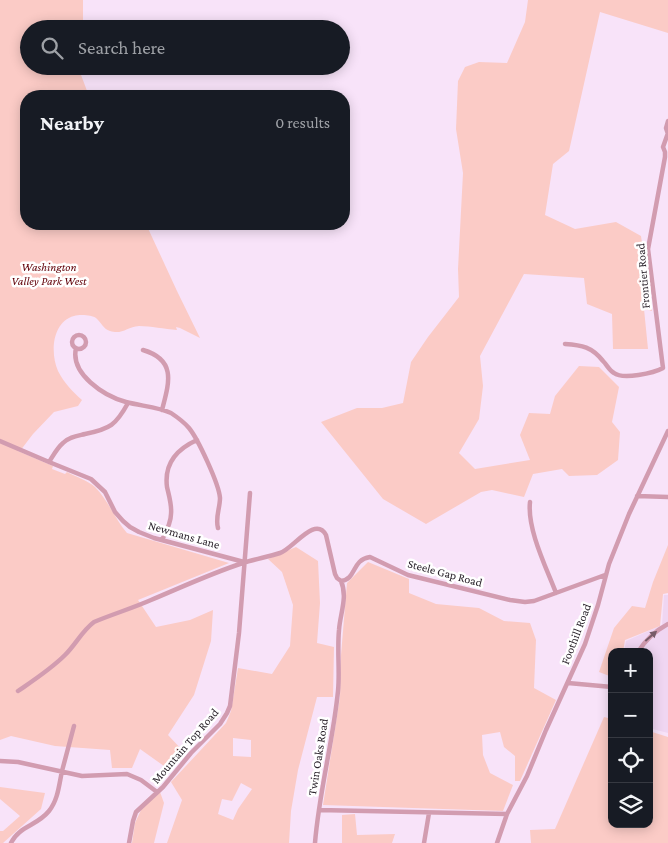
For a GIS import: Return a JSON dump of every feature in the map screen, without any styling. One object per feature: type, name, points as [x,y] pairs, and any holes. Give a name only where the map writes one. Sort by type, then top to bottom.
[{"type":"street","name":"Frontier Road","points":[[565,344],[586,347],[592,350],[618,376],[628,377],[663,368],[648,249],[665,157],[663,147],[668,133],[666,128],[668,121]]},
{"type":"street","points":[[76,348],[74,353],[76,362],[82,374],[105,393],[128,403],[169,412],[190,429],[217,483],[220,503],[216,523],[218,528]]},
{"type":"street","points":[[142,350],[153,354],[163,361],[168,372],[169,385],[162,410]]},
{"type":"street","points":[[49,462],[58,447],[70,438],[100,431],[113,424],[128,403]]},
{"type":"street","name":"Foothill Road","points":[[498,843],[506,814],[528,776],[546,730],[585,644],[598,605],[605,575],[622,531],[668,431]]},
{"type":"street","points":[[162,540],[170,523],[172,513],[167,485],[168,470],[178,452],[197,440]]},
{"type":"street","name":"Newmans Lane","points":[[0,441],[91,479],[104,491],[115,512],[130,527],[145,535],[245,562]]},
{"type":"street","name":"Mountain Top Road","points":[[129,843],[134,815],[220,724],[227,713],[231,697],[239,633],[250,493]]},
{"type":"street","points":[[637,496],[668,497]]},
{"type":"street","points":[[530,502],[532,529],[556,593]]},
{"type":"street","points":[[18,692],[62,658],[84,630],[94,622],[245,562],[282,553],[312,530],[320,529],[324,531],[335,574],[340,581]]},
{"type":"street","name":"Steele Gap Road","points":[[340,581],[350,577],[357,563],[370,557],[408,575],[518,602],[530,602],[605,575]]},
{"type":"street","name":"Twin Oaks Road","points":[[340,581],[344,591],[344,598],[339,630],[338,690],[319,810],[506,814]]},
{"type":"street","points":[[641,648],[646,640],[668,624]]},
{"type":"street","points":[[568,683],[608,686]]},
{"type":"street","points":[[11,843],[17,833],[38,822],[50,809],[57,796],[74,726]]},
{"type":"street","points":[[0,761],[18,762],[82,776],[127,774],[141,780],[157,792]]},
{"type":"street","points":[[315,843],[319,810]]},
{"type":"street","points":[[424,843],[429,813]]},
{"type":"shaded area","points":[[664,595],[668,595],[668,733],[653,729],[653,648],[625,648],[626,641],[662,625]]},
{"type":"green space","name":"Washington Valley Park West","points":[[0,0],[83,0],[83,20],[20,20],[20,75],[81,75],[87,90],[20,90],[20,230],[149,230],[200,338],[176,327],[177,330],[139,326],[114,332],[106,329],[92,316],[77,315],[67,319],[57,331],[54,347],[55,364],[63,379],[82,400],[78,406],[54,412],[18,451],[53,466],[52,469],[65,474],[67,472],[85,480],[95,487],[127,533],[229,563],[138,600],[156,627],[190,620],[213,610],[211,641],[194,695],[168,735],[184,752],[171,771],[140,749],[132,768],[112,768],[110,750],[55,746],[11,736],[0,740]]},
{"type":"green space","points":[[528,0],[668,0],[668,33],[600,12],[569,151],[553,164],[545,215],[575,229],[616,222],[641,236],[652,311],[644,309],[648,349],[613,349],[612,314],[587,304],[584,278],[524,274],[480,356],[483,386],[479,419],[459,453],[475,469],[530,460],[520,435],[529,413],[550,414],[555,396],[579,366],[599,367],[619,387],[612,422],[620,432],[618,460],[597,475],[569,476],[562,469],[533,474],[524,497],[492,490],[481,492],[426,524],[383,499],[321,422],[357,408],[382,408],[403,403],[411,362],[459,297],[458,269],[463,173],[456,129],[458,81],[465,67],[479,62],[507,63],[525,22]]},
{"type":"green space","points":[[668,545],[668,593],[663,594],[660,626],[625,640],[624,648],[608,648],[608,675],[599,672],[614,628],[632,606],[645,608]]},
{"type":"green space","points":[[296,547],[318,561],[320,603],[317,643],[334,647],[333,697],[317,697],[298,770],[291,811],[289,843],[167,843],[182,800],[171,782],[226,723],[231,711],[238,668],[272,674],[290,646],[293,605],[282,572],[268,559]],"holes":[[[233,738],[251,740],[251,757],[233,756]],[[241,783],[252,789],[233,820],[218,814],[222,799],[232,801]]]},
{"type":"green space","points":[[368,562],[409,579],[409,593],[436,604],[479,608],[504,621],[530,623],[536,640],[534,688],[556,700],[520,781],[515,781],[515,756],[504,747],[500,732],[482,735],[483,755],[490,773],[513,785],[503,811],[323,805],[340,697],[341,655],[347,583]]},
{"type":"green space","points":[[604,717],[608,718],[608,828],[653,828],[653,732],[668,737],[668,843],[531,843],[530,830],[555,829]]},
{"type":"green space","points":[[0,787],[45,793],[41,809],[3,843],[0,843],[0,831],[3,831],[20,816],[0,799]]},
{"type":"green space","points":[[160,792],[164,803],[154,843],[132,843],[135,823],[142,808]]},
{"type":"green space","points":[[355,814],[357,835],[395,834],[392,843],[342,843],[342,815]]}]
